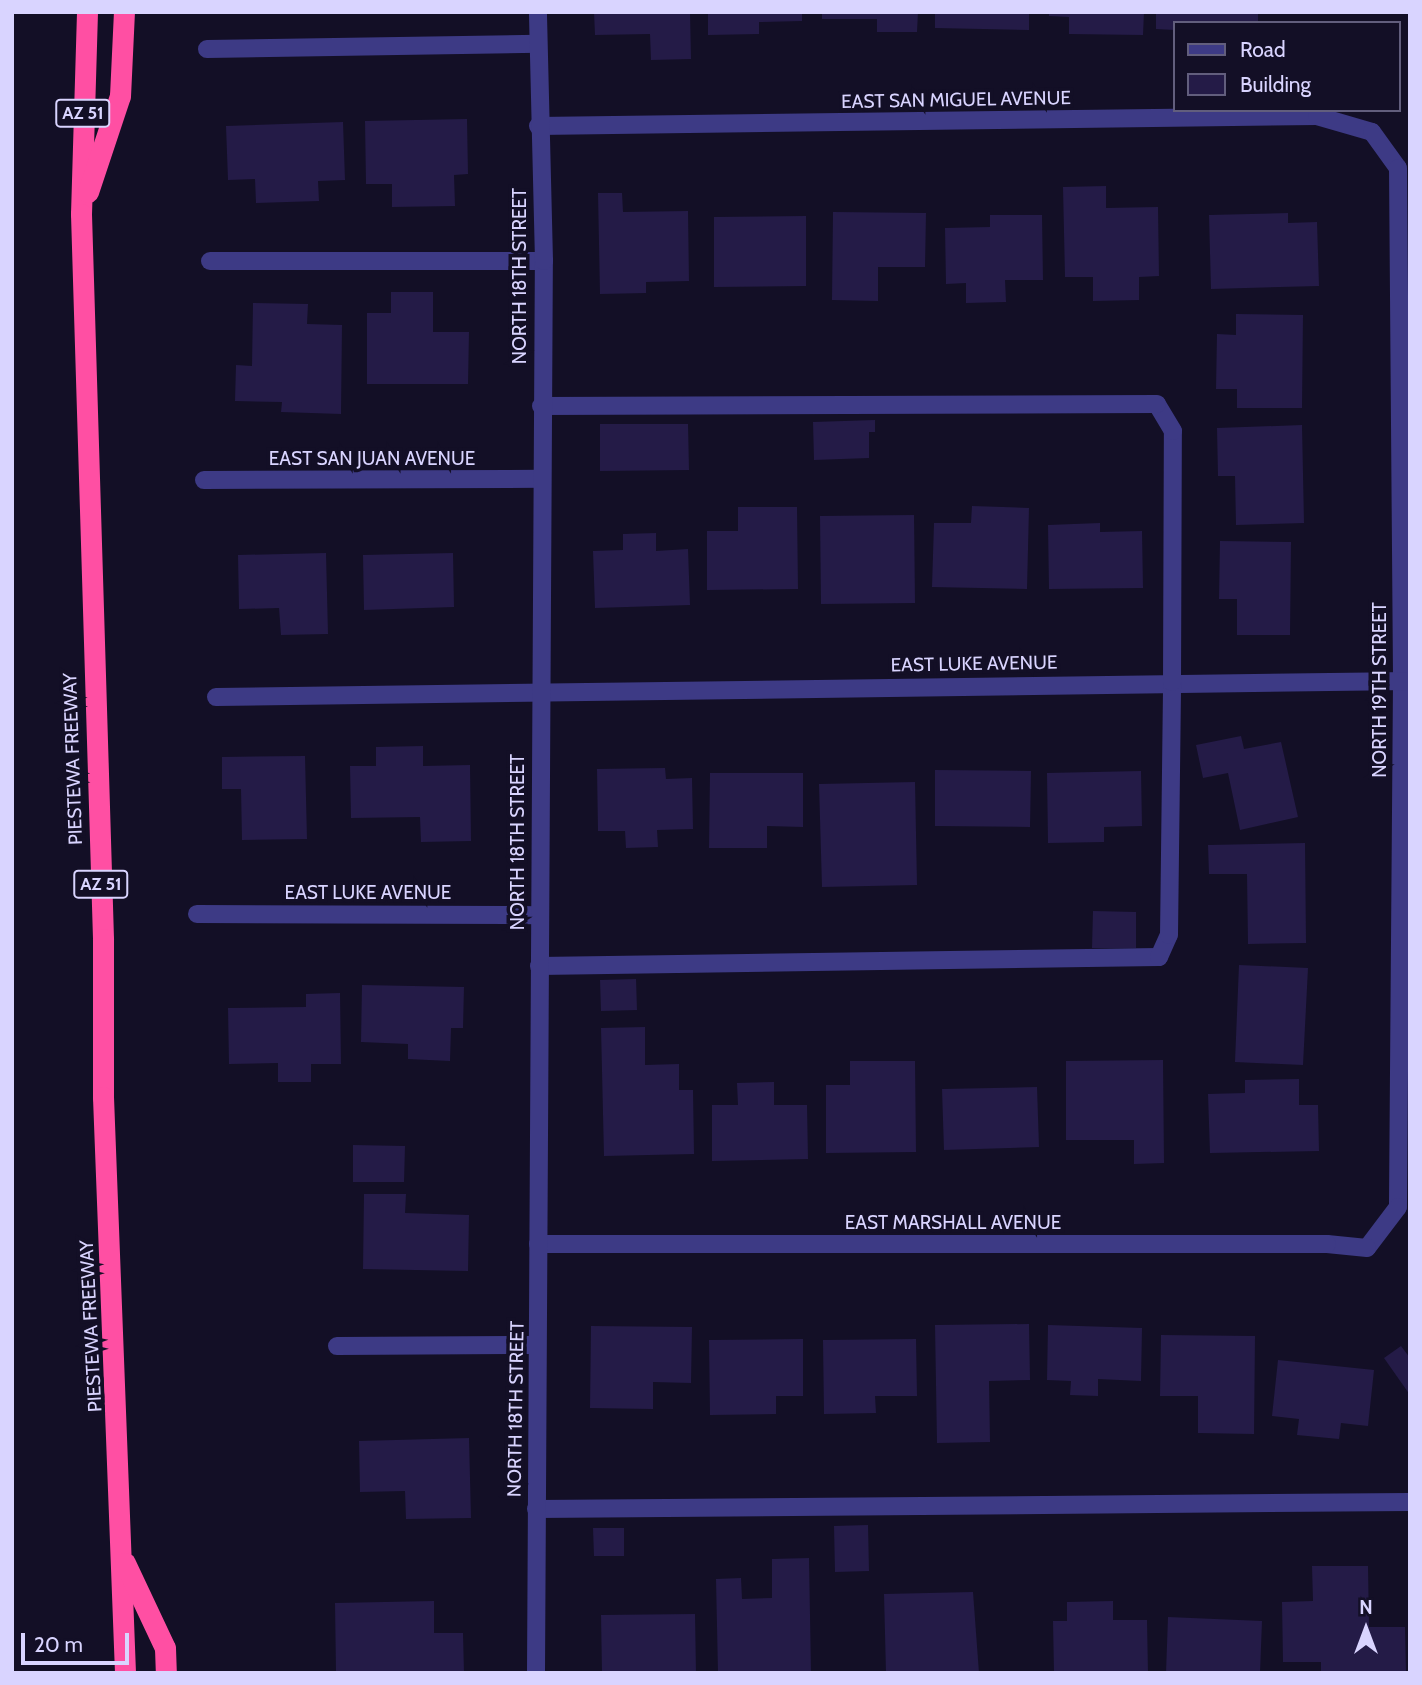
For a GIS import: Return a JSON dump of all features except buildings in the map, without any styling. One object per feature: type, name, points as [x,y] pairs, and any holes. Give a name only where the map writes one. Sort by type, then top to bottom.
[{"type":"highway","name":"PIESTEWA FREEWAY","points":[[87,12],[81,214],[103,939],[103,1097],[125,1673]]},
{"type":"highway","points":[[81,214],[120,96],[124,12]]},
{"type":"highway","points":[[122,1555],[165,1648],[166,1673]]},
{"type":"street","name":"NORTH 18TH STREET","points":[[536,1673],[538,693],[544,261],[538,126],[538,12]]},
{"type":"street","points":[[207,49],[538,44]]},
{"type":"street","name":"EAST SAN MIGUEL AVENUE","points":[[538,126],[1317,116],[1372,132]]},
{"type":"street","name":"NORTH 19TH STREET","points":[[1367,1248],[1398,1207],[1406,681],[1398,168],[1372,132]]},
{"type":"street","points":[[210,261],[544,261]]},
{"type":"street","points":[[539,966],[1159,957],[1169,935],[1173,430],[1157,404],[541,406]]},
{"type":"street","name":"EAST SAN JUAN AVENUE","points":[[204,480],[541,479]]},
{"type":"street","name":"EAST LUKE AVENUE","points":[[216,697],[1172,682],[1406,681]]},
{"type":"street","name":"EAST LUKE AVENUE","points":[[197,914],[539,915]]},
{"type":"street","name":"EAST MARSHALL AVENUE","points":[[538,1244],[1327,1244],[1367,1248]]},
{"type":"street","points":[[337,1346],[537,1345]]},
{"type":"street","points":[[536,1508],[1410,1502]]}]
